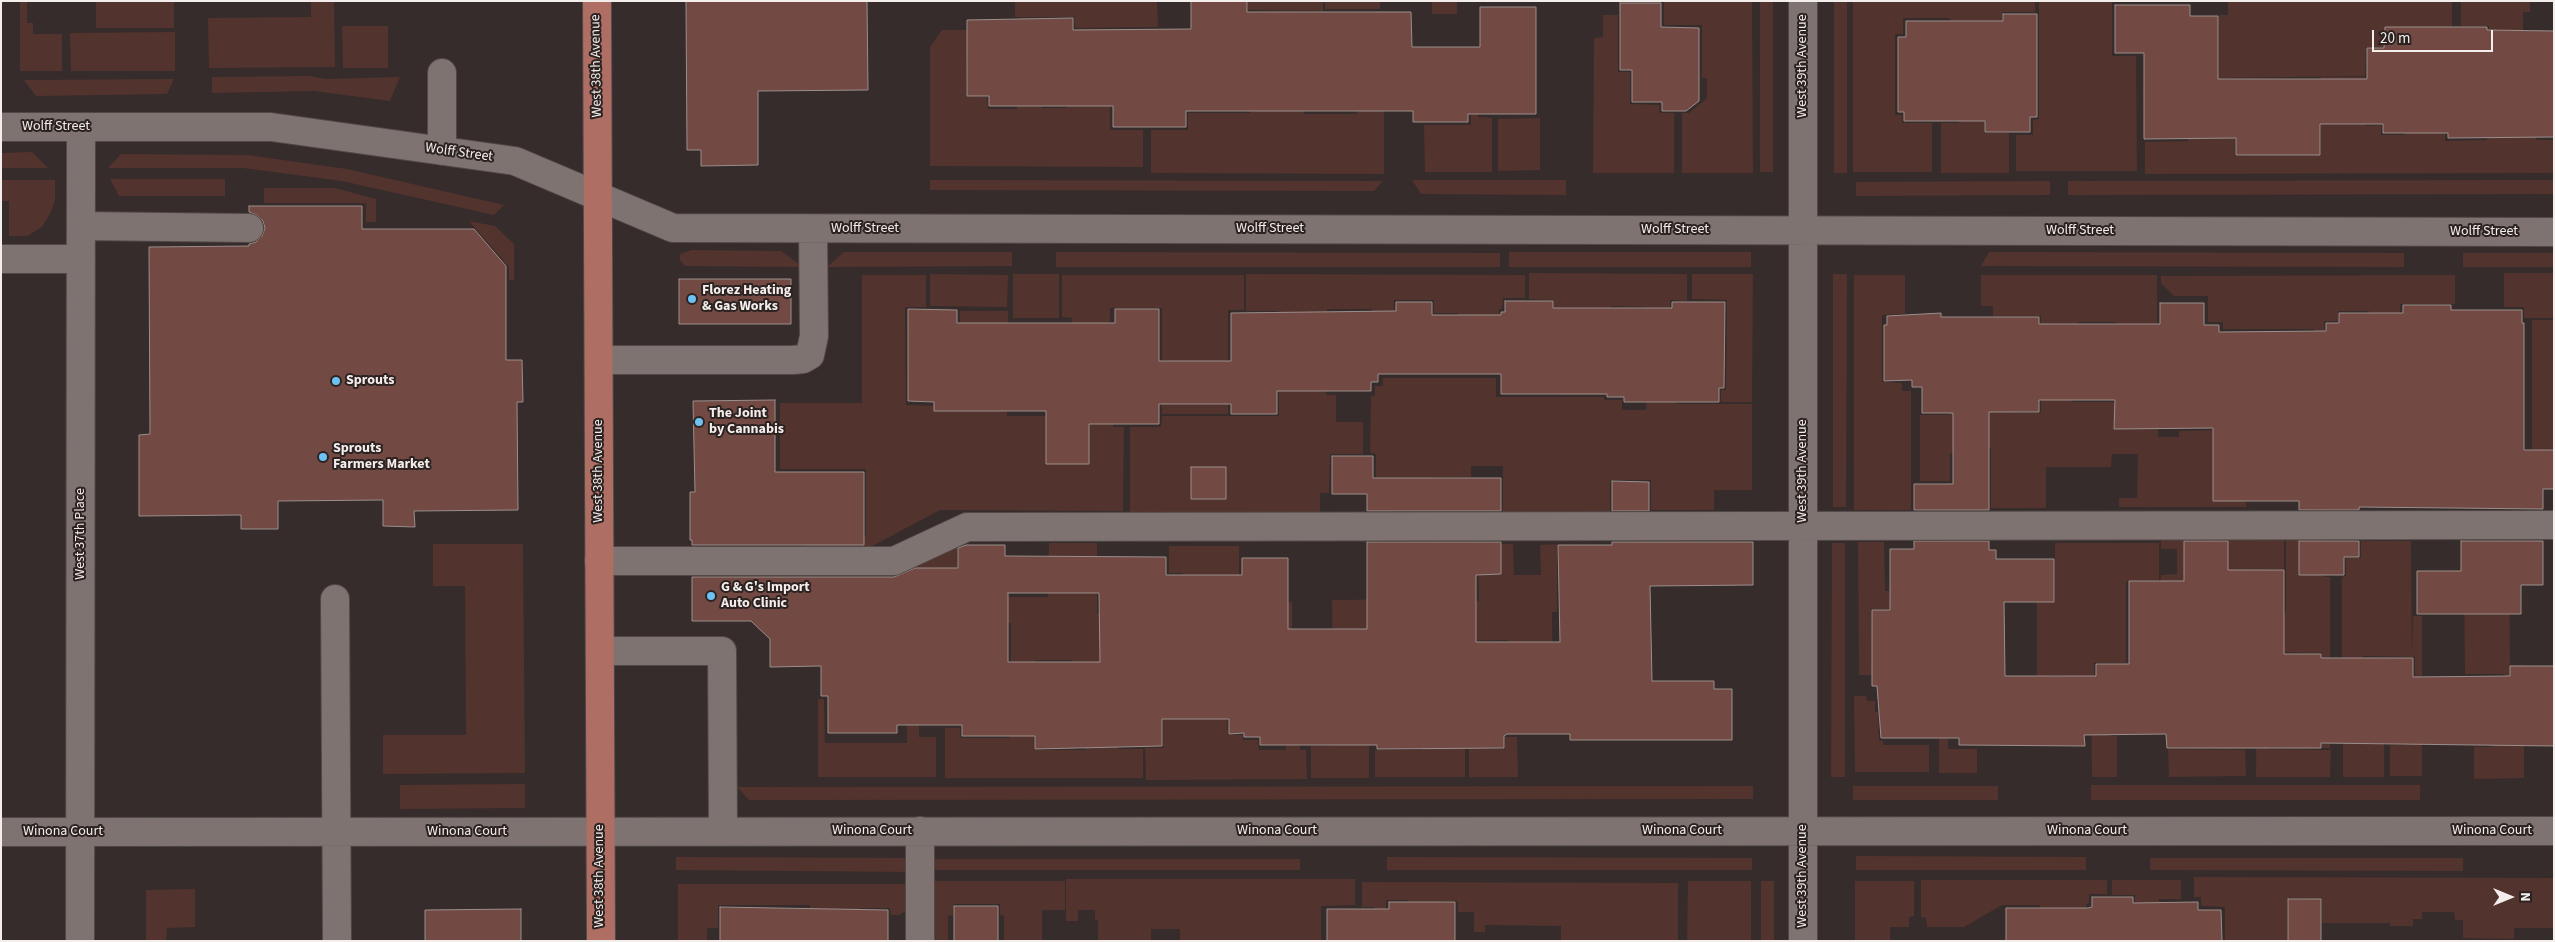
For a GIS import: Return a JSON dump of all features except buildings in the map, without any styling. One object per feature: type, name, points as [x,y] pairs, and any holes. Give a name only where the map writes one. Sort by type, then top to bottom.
[{"type":"main road","name":"West 38th Avenue","points":[[597,1],[601,941]]},
{"type":"street","name":"West 39th Avenue","points":[[1804,1],[1804,941]]},
{"type":"street","points":[[442,73],[442,151]]},
{"type":"street","name":"Wolff Street","points":[[1,127],[271,127],[515,161],[673,228],[2554,232]]},
{"type":"street","name":"West 37th Place","points":[[80,941],[81,127]]},
{"type":"street","points":[[81,226],[249,228]]},
{"type":"street","points":[[599,360],[792,360],[803,359],[810,355],[814,336],[814,229]]},
{"type":"street","points":[[1,259],[81,259]]},
{"type":"street","points":[[599,560],[894,561],[967,527],[2554,525]]},
{"type":"street","points":[[335,599],[337,941]]},
{"type":"street","points":[[600,651],[722,651],[723,831]]},
{"type":"street","points":[[920,831],[920,941]]},
{"type":"street","name":"Winona Court","points":[[1,832],[2554,831]]},
{"type":"shaded area","points":[[20,1],[27,1],[27,23],[33,23],[33,34],[62,34],[62,71],[20,71]]},
{"type":"shaded area","points":[[96,1],[174,1],[174,28],[96,28]]},
{"type":"shaded area","points":[[311,1],[334,1],[335,67],[209,68],[208,18],[311,17]]},
{"type":"shaded area","points":[[1015,1],[1157,1],[1158,27],[1075,28],[1074,17],[1015,17]]},
{"type":"shaded area","points":[[1248,1],[1323,1],[1323,11],[1248,10]]},
{"type":"shaded area","points":[[1325,1],[1380,1],[1380,9],[1325,9]]},
{"type":"shaded area","points":[[1432,1],[1457,1],[1457,14],[1432,14]]},
{"type":"shaded area","points":[[1664,1],[1752,1],[1753,173],[1682,173],[1682,113],[1689,113],[1707,98],[1707,78],[1702,78],[1702,25],[1664,25]]},
{"type":"shaded area","points":[[1760,1],[1773,1],[1773,172],[1760,172]]},
{"type":"shaded area","points":[[1834,1],[1847,1],[1847,173],[1834,173]]},
{"type":"shaded area","points":[[1853,1],[2035,1],[2035,12],[2002,12],[2002,26],[1984,107],[1984,133],[2009,133],[2009,173],[1941,173],[1941,123],[1959,123],[1950,18],[1903,18],[1903,34],[1895,34],[1895,115],[1902,115],[1902,123],[1932,123],[1932,172],[1853,172]]},
{"type":"shaded area","points":[[2039,1],[2112,1],[2112,56],[2136,56],[2137,171],[2016,171],[2016,135],[2033,135],[2033,120],[2039,119]]},
{"type":"shaded area","points":[[2228,1],[2452,1],[2452,27],[2447,27],[2445,141],[2487,140],[2487,132],[2536,121],[2536,140],[2554,140],[2554,173],[2145,174],[2145,142],[2188,141],[2188,124],[2221,101],[2221,79],[2234,79],[2235,156],[2321,155],[2321,77],[2365,77],[2365,126],[2381,125],[2381,135],[2404,135],[2405,126],[2387,47],[2366,47],[2365,76],[2219,78],[2219,15],[2228,15]]},
{"type":"shaded area","points":[[2461,1],[2530,1],[2530,12],[2523,12],[2523,49],[2489,45],[2489,26],[2461,26]]},
{"type":"shaded area","points":[[1250,12],[1304,12],[1304,114],[1357,114],[1357,12],[1384,12],[1384,174],[1151,173],[1151,130],[1188,130],[1188,113],[1250,113]]},
{"type":"shaded area","points":[[1603,15],[1618,15],[1618,72],[1630,72],[1630,104],[1659,105],[1660,113],[1674,113],[1674,173],[1593,173],[1594,38],[1603,37]]},
{"type":"shaded area","points":[[1017,18],[1031,18],[1031,95],[1041,95],[1042,108],[1067,108],[1067,97],[1076,96],[1076,29],[1110,29],[1110,130],[1143,130],[1143,167],[930,166],[930,47],[942,30],[967,30],[966,96],[987,97],[988,109],[1017,109]]},
{"type":"shaded area","points":[[342,26],[388,26],[388,68],[343,68]]},
{"type":"shaded area","points":[[175,32],[175,71],[71,71],[70,33]]},
{"type":"shaded area","points":[[1471,48],[1478,48],[1478,117],[1492,118],[1492,172],[1425,172],[1424,125],[1471,125]]},
{"type":"shaded area","points":[[310,76],[325,79],[400,77],[390,101],[314,91],[212,93],[212,77]]},
{"type":"shaded area","points":[[174,79],[167,94],[36,96],[24,80]]},
{"type":"shaded area","points":[[1540,118],[1540,170],[1498,171],[1498,119]]},
{"type":"shaded area","points":[[32,152],[48,168],[1,168],[1,153]]},
{"type":"shaded area","points":[[121,154],[247,155],[347,169],[504,205],[494,215],[342,181],[243,168],[108,168]]},
{"type":"shaded area","points":[[110,179],[225,179],[225,196],[119,196]]},
{"type":"shaded area","points":[[1,180],[55,180],[55,200],[51,212],[42,227],[27,236],[9,236],[9,201],[1,201]]},
{"type":"shaded area","points":[[930,180],[1383,181],[1374,191],[930,190]]},
{"type":"shaded area","points":[[1412,180],[1566,180],[1566,195],[1421,194]]},
{"type":"shaded area","points":[[2554,180],[2554,194],[2068,195],[2068,181]]},
{"type":"shaded area","points":[[2050,181],[2050,195],[1856,196],[1856,182]]},
{"type":"shaded area","points":[[264,188],[335,188],[376,199],[376,222],[366,222],[366,203],[264,203]]},
{"type":"shaded area","points":[[469,221],[495,226],[514,244],[514,280],[509,280],[509,267]]},
{"type":"shaded area","points":[[692,250],[781,251],[803,267],[685,266],[680,260],[680,254]]},
{"type":"shaded area","points":[[844,252],[1012,252],[1012,266],[827,267]]},
{"type":"shaded area","points":[[1056,252],[1500,253],[1500,267],[1056,267]]},
{"type":"shaded area","points":[[1509,252],[1751,252],[1751,267],[1509,267]]},
{"type":"shaded area","points":[[1989,252],[2404,253],[2404,267],[1981,266]]},
{"type":"shaded area","points":[[2463,253],[2554,253],[2554,267],[2463,267]]},
{"type":"shaded area","points":[[1529,273],[1687,274],[1687,301],[1670,300],[1670,389],[1646,314],[1646,307],[1611,306],[1611,315],[1605,315],[1605,395],[1559,395],[1559,311],[1554,311],[1554,300],[1529,299]]},
{"type":"shaded area","points":[[2504,273],[2554,273],[2554,318],[2524,318],[2524,307],[2504,307]]},
{"type":"shaded area","points":[[930,274],[1008,275],[1007,307],[930,306]]},
{"type":"shaded area","points":[[1013,274],[1059,274],[1059,318],[1013,318]]},
{"type":"shaded area","points":[[1246,274],[1525,275],[1525,298],[1503,298],[1502,309],[1499,309],[1499,374],[1458,374],[1458,313],[1434,313],[1434,300],[1394,300],[1393,373],[1372,316],[1372,309],[1327,309],[1327,318],[1279,360],[1279,311],[1246,311]]},
{"type":"shaded area","points":[[1692,274],[1753,274],[1752,402],[1721,402],[1721,390],[1726,390],[1727,300],[1692,299]]},
{"type":"shaded area","points":[[1833,274],[1847,274],[1846,507],[1833,507]]},
{"type":"shaded area","points":[[862,275],[926,275],[926,307],[905,307],[906,405],[944,406],[960,393],[960,311],[1008,311],[1007,416],[1071,416],[1114,380],[1113,427],[1124,427],[1123,511],[940,510],[863,551],[804,551],[804,536],[866,536],[866,469],[780,469],[780,403],[862,403]]},
{"type":"shaded area","points":[[1062,275],[1244,275],[1244,310],[1228,310],[1228,414],[1162,414],[1162,308],[1110,308],[1110,378],[1072,377],[1072,318],[1062,317]]},
{"type":"shaded area","points":[[1854,275],[1905,275],[1905,314],[1882,315],[1882,382],[1902,383],[1902,391],[1911,391],[1911,510],[1854,510]]},
{"type":"shaded area","points":[[1981,275],[2157,275],[2157,332],[2116,332],[2116,322],[2078,322],[2077,331],[2041,331],[2041,316],[1993,316],[1993,306],[1981,306]]},
{"type":"shaded area","points":[[2455,275],[2455,304],[2400,304],[2400,403],[2369,322],[2369,311],[2338,311],[2338,321],[2324,321],[2324,402],[2314,402],[2314,329],[2223,329],[2223,322],[2208,322],[2208,296],[2174,296],[2161,283],[2161,276]]},
{"type":"shaded area","points":[[2532,320],[2553,320],[2554,449],[2545,450],[2545,470],[2532,470]]},
{"type":"shaded area","points":[[2222,332],[2263,332],[2246,454],[2246,507],[2119,507],[2119,498],[2137,498],[2138,454],[2112,454],[2111,467],[2046,467],[2046,508],[1991,508],[1991,448],[1984,447],[1985,407],[2010,408],[2011,413],[2041,413],[2041,333],[2072,333],[2072,402],[2125,402],[2158,334],[2158,437],[2179,437],[2179,431],[2223,430]]},
{"type":"shaded area","points":[[1954,351],[1954,453],[1950,453],[1950,481],[1920,481],[1920,415],[1949,415],[1949,376]]},
{"type":"shaded area","points":[[1279,362],[1326,390],[1326,395],[1336,395],[1336,422],[1363,422],[1363,454],[1330,454],[1329,493],[1320,493],[1320,514],[1130,515],[1130,427],[1161,427],[1162,416],[1279,416]]},
{"type":"shaded area","points":[[1383,378],[1496,378],[1496,397],[1604,397],[1604,400],[1622,400],[1622,410],[1646,410],[1647,397],[1676,391],[1676,404],[1752,404],[1752,490],[1714,490],[1714,510],[1651,510],[1651,480],[1610,480],[1610,512],[1503,512],[1503,466],[1471,466],[1471,477],[1430,477],[1430,488],[1376,493],[1376,454],[1370,453],[1371,396],[1375,396],[1375,386],[1383,386]]},
{"type":"shaded area","points":[[2161,538],[2284,538],[2284,569],[2241,570],[2241,621],[2245,660],[2245,749],[2218,749],[2218,675],[2165,656],[2165,734],[2155,734],[2154,663],[2161,575],[2177,574],[2177,549],[2161,549]]},
{"type":"shaded area","points":[[2286,539],[2325,539],[2325,577],[2330,577],[2330,748],[2322,748],[2322,653],[2272,652],[2272,614],[2286,613]]},
{"type":"shaded area","points":[[2361,541],[2411,541],[2412,653],[2413,616],[2422,616],[2422,776],[2390,776],[2390,745],[2408,745],[2409,736],[2415,736],[2415,657],[2363,656],[2363,697],[2342,697],[2342,577],[2346,576],[2346,558],[2361,558]]},
{"type":"shaded area","points":[[1858,542],[1884,542],[1885,591],[1889,591],[1890,609],[1871,609],[1872,675],[1859,675]]},
{"type":"shaded area","points":[[1049,543],[1097,543],[1097,613],[1134,613],[1117,661],[1072,672],[1072,660],[1035,660],[1035,673],[1011,673],[1011,623],[948,623],[914,598],[914,568],[957,546],[957,577],[1004,597],[1048,597]]},
{"type":"shaded area","points":[[1832,543],[1845,543],[1845,777],[1831,777]]},
{"type":"shaded area","points":[[2055,543],[2159,543],[2159,580],[2126,581],[2126,663],[2094,663],[2094,681],[2063,681],[2063,675],[2049,675],[2048,679],[2037,679],[2037,602],[2055,602]]},
{"type":"shaded area","points":[[433,544],[523,544],[525,773],[383,774],[383,735],[466,735],[465,586],[433,586]]},
{"type":"shaded area","points":[[1478,544],[1513,544],[1514,575],[1541,575],[1540,545],[1557,544],[1557,612],[1552,612],[1553,734],[1509,734],[1508,640],[1455,641],[1369,737],[1369,778],[1311,778],[1311,746],[1329,746],[1329,737],[1334,737],[1332,600],[1421,599],[1432,602],[1479,601]]},
{"type":"shaded area","points":[[1169,546],[1239,546],[1239,603],[1292,602],[1292,676],[1183,583],[1183,573],[1169,573]]},
{"type":"shaded area","points":[[2509,547],[2510,665],[2524,665],[2524,778],[2474,779],[2474,747],[2492,747],[2492,736],[2505,736],[2504,674],[2465,674],[2464,581]]},
{"type":"shaded area","points":[[2269,652],[2269,749],[2331,750],[2330,777],[2256,777],[2257,661]]},
{"type":"shaded area","points":[[907,655],[919,655],[919,737],[936,737],[936,777],[818,777],[818,699],[824,699],[825,743],[907,743]]},
{"type":"shaded area","points":[[1939,658],[1947,658],[1948,749],[1977,749],[1977,773],[1939,773]]},
{"type":"shaded area","points":[[1009,675],[1033,675],[1034,750],[1085,750],[1085,685],[1118,721],[1118,749],[1143,749],[1143,778],[945,778],[945,728],[960,728],[961,738],[1009,738]]},
{"type":"shaded area","points":[[2091,682],[2110,725],[2111,736],[2117,736],[2117,777],[2092,777]]},
{"type":"shaded area","points":[[1854,696],[1866,696],[1867,701],[1875,701],[1875,712],[1878,712],[1879,741],[1883,741],[1883,745],[1929,745],[1929,772],[1855,772]]},
{"type":"shaded area","points":[[2343,712],[2369,735],[2370,744],[2384,744],[2384,777],[2343,777]]},
{"type":"shaded area","points":[[1163,719],[1227,719],[1228,735],[1243,735],[1243,740],[1258,740],[1259,750],[1286,750],[1286,740],[1300,739],[1300,750],[1306,750],[1307,779],[1146,780],[1145,748],[1163,748]]},
{"type":"shaded area","points":[[1465,735],[1465,777],[1375,777],[1375,750],[1422,750],[1423,740]]},
{"type":"shaded area","points":[[1505,737],[1517,737],[1518,777],[1469,777],[1469,745],[1476,745],[1476,749],[1505,749]]},
{"type":"shaded area","points":[[2168,749],[2245,750],[2246,776],[2169,777]]},
{"type":"shaded area","points":[[525,784],[525,808],[400,809],[400,785]]},
{"type":"shaded area","points":[[2091,785],[2420,785],[2420,800],[2091,800]]},
{"type":"shaded area","points":[[1753,786],[1753,799],[749,800],[737,787]]},
{"type":"shaded area","points":[[1853,786],[1998,786],[1998,800],[1853,800]]},
{"type":"shaded area","points":[[1856,856],[2086,857],[2086,870],[1856,870]]},
{"type":"shaded area","points":[[676,857],[913,858],[913,872],[676,870]]},
{"type":"shaded area","points":[[1387,857],[1752,858],[1752,870],[1387,870]]},
{"type":"shaded area","points":[[2150,858],[2463,858],[2463,871],[2150,870]]},
{"type":"shaded area","points":[[930,859],[1300,859],[1300,870],[930,870]]},
{"type":"shaded area","points":[[2194,877],[2554,878],[2554,928],[2514,928],[2514,939],[2463,938],[2463,920],[2455,920],[2454,912],[2422,912],[2422,919],[2413,919],[2413,926],[2390,926],[2390,923],[2322,923],[2322,899],[2287,898],[2287,941],[2225,941],[2225,907],[2201,906],[2201,897],[2194,897]]},
{"type":"shaded area","points":[[1066,879],[1355,879],[1355,905],[1321,906],[1321,941],[1180,941],[1180,929],[1151,929],[1151,941],[1098,941],[1098,920],[1095,920],[1095,910],[1078,910],[1078,921],[1066,921]]},
{"type":"shaded area","points":[[1921,880],[2107,880],[2107,894],[2089,894],[2089,903],[2086,904],[2086,941],[2040,941],[2040,905],[2002,905],[1964,927],[1927,927],[1926,918],[1921,917]]},
{"type":"shaded area","points":[[2112,880],[2181,880],[2181,899],[2159,899],[2159,912],[2135,904],[2135,895],[2112,895]]},
{"type":"shaded area","points":[[933,881],[1065,881],[1065,910],[1042,910],[1042,941],[1004,941],[1004,916],[1000,915],[1000,904],[953,904],[953,915],[948,916],[948,941],[933,941]]},
{"type":"shaded area","points":[[1688,881],[1751,881],[1751,941],[1687,941]]},
{"type":"shaded area","points":[[1761,881],[1774,881],[1774,941],[1761,941]]},
{"type":"shaded area","points":[[1855,881],[1914,881],[1914,916],[1909,917],[1909,927],[1890,927],[1890,941],[1855,941]]},
{"type":"shaded area","points":[[1362,882],[1678,883],[1678,941],[1561,941],[1561,926],[1485,925],[1485,932],[1474,932],[1474,912],[1458,912],[1458,901],[1435,901],[1435,911],[1409,911],[1408,900],[1386,900],[1386,911],[1375,911],[1374,907],[1362,907]]},
{"type":"shaded area","points":[[678,884],[907,884],[907,910],[899,915],[891,915],[890,908],[860,908],[859,913],[810,927],[810,905],[718,905],[718,928],[707,928],[707,941],[678,941]]},
{"type":"shaded area","points":[[195,889],[195,927],[167,928],[166,941],[146,941],[146,890]]},
{"type":"place","name":"Florez Heating & Gas Works","points":[[692,299]]},
{"type":"place","name":"Sprouts","points":[[336,381]]},
{"type":"place","name":"The Joint by Cannabis","points":[[699,422]]},
{"type":"place","name":"Sprouts Farmers Market","points":[[323,457]]},
{"type":"place","name":"G & G's Import Auto Clinic","points":[[711,596]]}]
